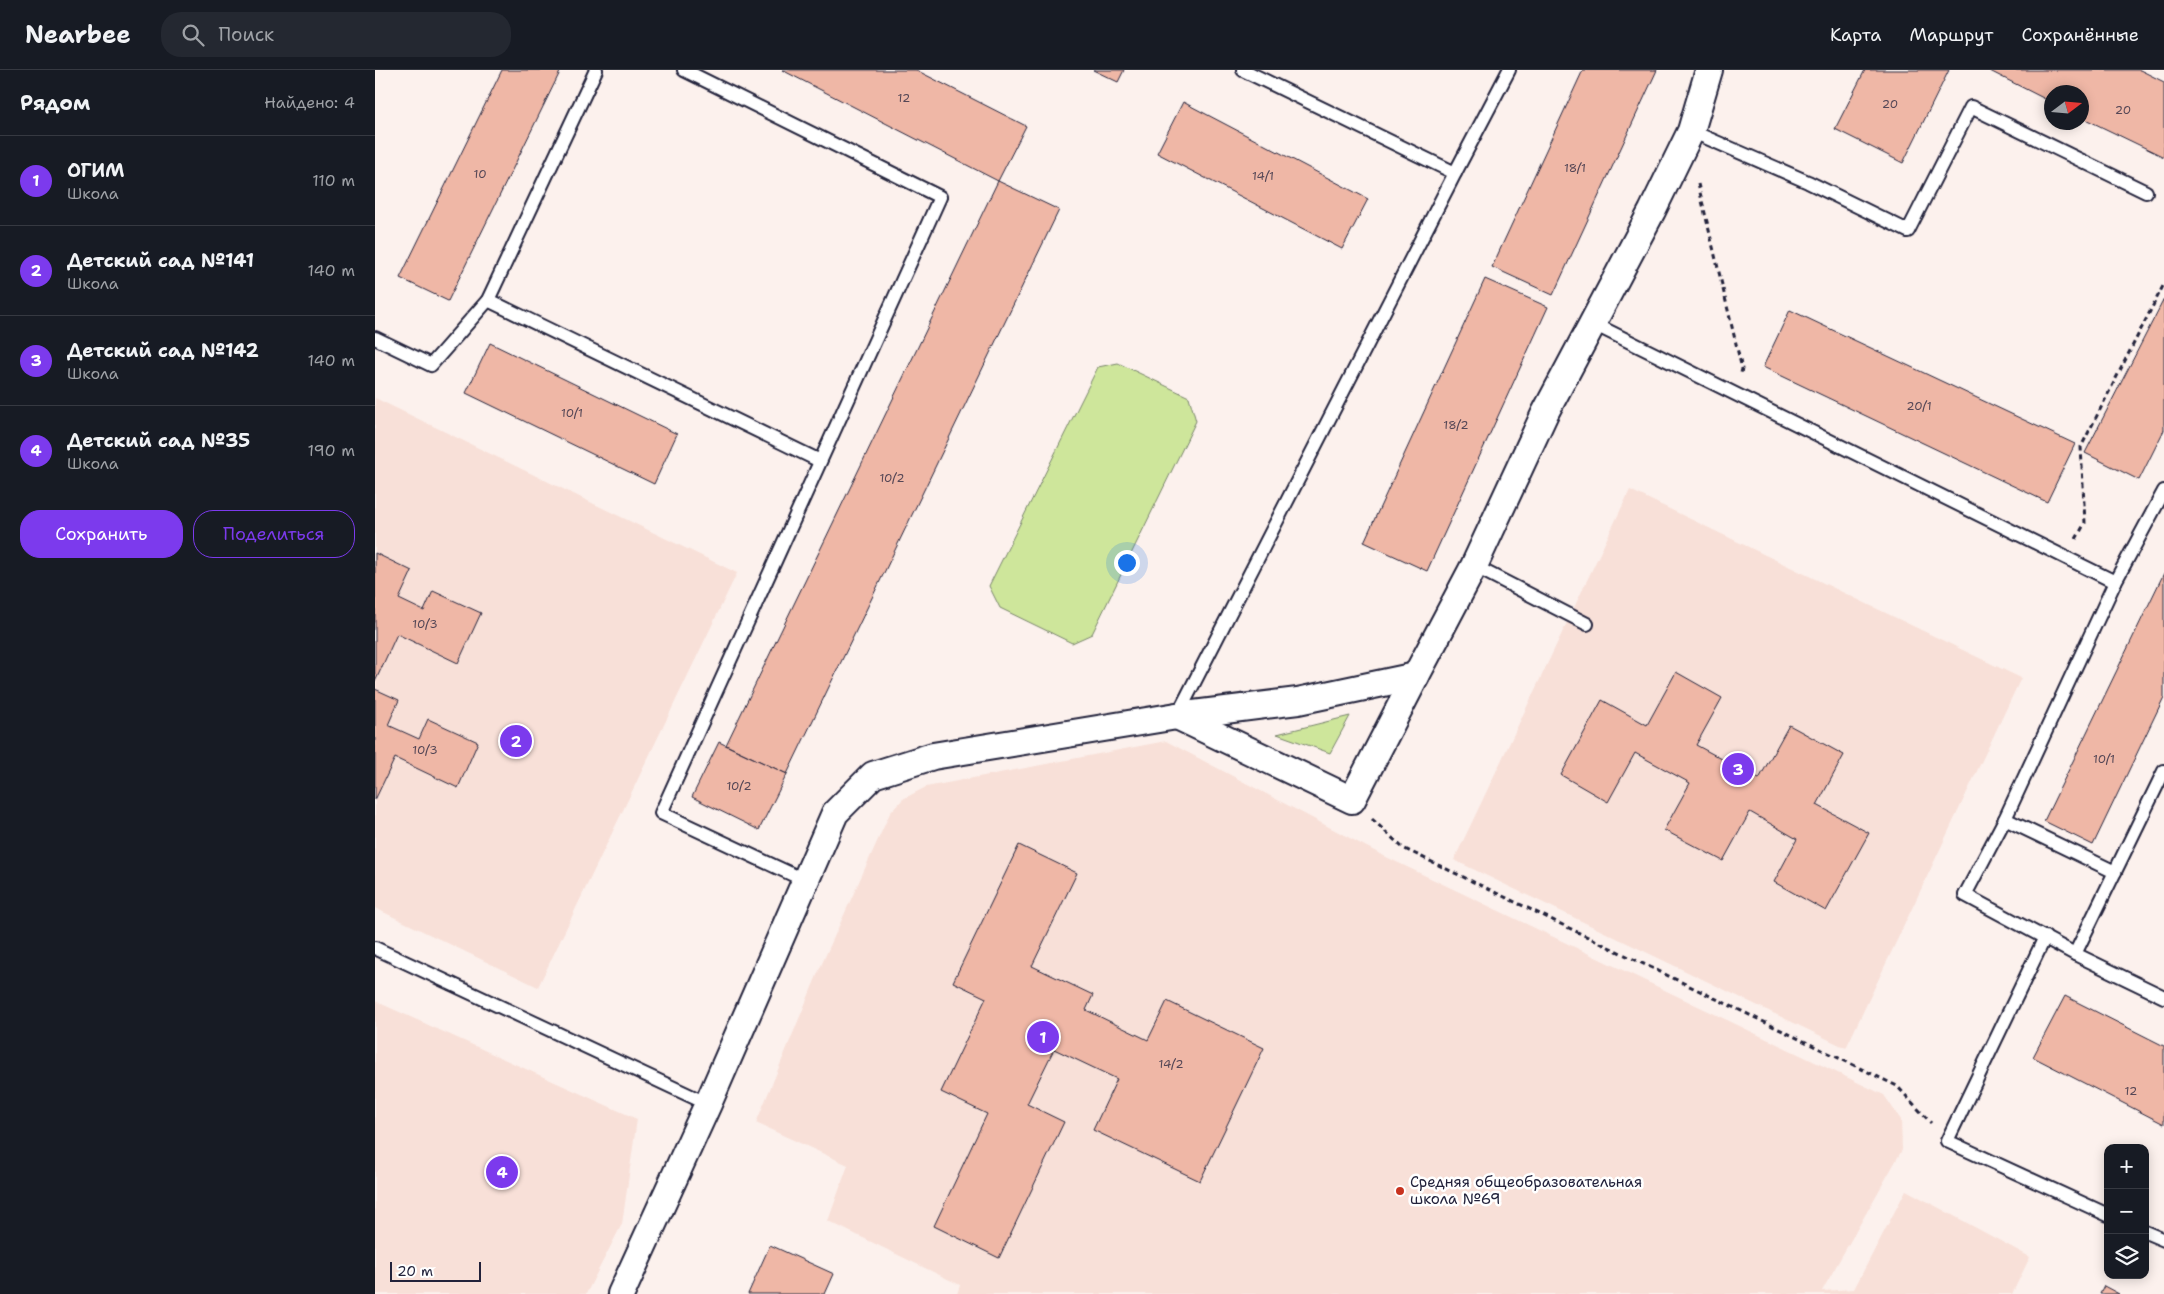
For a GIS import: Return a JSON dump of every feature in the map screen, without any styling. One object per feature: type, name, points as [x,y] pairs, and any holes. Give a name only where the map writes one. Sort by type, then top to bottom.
[{"type":"street","points":[[1177,716],[1352,800],[1473,566],[1545,413],[1594,324],[1691,131],[1709,70]]},
{"type":"street","points":[[621,1294],[708,1104],[804,880],[835,813],[873,775],[933,756],[1177,716],[1298,701],[1416,676]]},
{"type":"lane","points":[[375,338],[431,365],[488,300],[596,70]]},
{"type":"lane","points":[[684,70],[939,197],[661,813],[804,880]]},
{"type":"lane","points":[[1243,70],[1455,173]]},
{"type":"lane","points":[[1177,716],[1509,70]]},
{"type":"lane","points":[[1691,131],[1808,182],[1908,231],[1971,107],[2145,192]]},
{"type":"lane","points":[[488,300],[820,461]]},
{"type":"lane","points":[[1594,324],[2115,582]]},
{"type":"lane","points":[[2164,491],[2115,582],[2005,819],[1965,895],[2075,954],[2164,997]]},
{"type":"lane","points":[[1473,566],[1587,624]]},
{"type":"lane","points":[[2075,954],[2164,771]]},
{"type":"lane","points":[[2005,819],[2115,872]]},
{"type":"lane","points":[[2045,937],[1947,1140],[2104,1212]]},
{"type":"lane","points":[[375,948],[708,1104]]},
{"type":"lane","points":[[2149,1234],[2164,1240]]},
{"type":"path","points":[[1715,142],[1697,183],[1742,369],[1735,393]]},
{"type":"path","points":[[2065,557],[2085,523],[2081,447],[2164,284]]},
{"type":"path","points":[[1352,800],[1403,848],[1897,1086],[1947,1140]]},
{"type":"shaded area","points":[[375,398],[737,573],[538,987],[375,908]]},
{"type":"shaded area","points":[[1630,490],[2021,678],[1846,1048],[1454,860]]},
{"type":"shaded area","points":[[1166,741],[1382,855],[1884,1095],[1901,1120],[1902,1150],[1822,1291],[1854,1289],[1906,1190],[2030,1257],[2012,1294],[957,1294],[960,1285],[828,1221],[848,1165],[756,1123],[820,968],[890,813],[903,799],[926,787]]},
{"type":"shaded area","points":[[375,1001],[637,1119],[622,1224],[586,1294],[375,1294]]},
{"type":"green space","points":[[1118,363],[1189,397],[1196,421],[1092,634],[1072,643],[1000,608],[989,586],[1098,367]]},
{"type":"green space","points":[[1350,716],[1330,753],[1277,734]]},
{"type":"building","points":[[502,70],[561,70],[448,301],[400,278]]},
{"type":"building","points":[[782,70],[916,70],[1026,126],[998,181]]},
{"type":"building","points":[[1093,70],[1124,70],[1118,82]]},
{"type":"building","points":[[1583,70],[1657,70],[1553,295],[1492,267]]},
{"type":"building","points":[[1865,70],[1949,70],[1903,163],[1835,129]]},
{"type":"building","points":[[1988,70],[2140,70],[2164,82],[2164,157],[2089,121],[2089,85],[2044,85],[2044,98]]},
{"type":"building","points":[[1183,102],[1368,199],[1342,249],[1157,153]]},
{"type":"building","points":[[998,181],[1059,210],[787,774],[726,745]]},
{"type":"building","points":[[1485,279],[1548,307],[1427,571],[1364,542]]},
{"type":"building","points":[[2164,299],[2164,430],[2139,480],[2085,453]]},
{"type":"building","points":[[1790,310],[2075,444],[2047,502],[1763,367]]},
{"type":"building","points":[[490,343],[677,434],[654,484],[466,393]]},
{"type":"building","points":[[375,553],[412,571],[399,599],[424,611],[433,591],[481,613],[458,663],[397,634],[375,682]]},
{"type":"building","points":[[2164,573],[2164,697],[2093,845],[2044,821]]},
{"type":"building","points":[[1676,672],[1722,698],[1696,745],[1759,779],[1789,725],[1844,755],[1817,805],[1869,833],[1826,911],[1774,882],[1797,839],[1750,812],[1723,861],[1664,830],[1690,783],[1635,753],[1608,802],[1561,775],[1602,700],[1647,725]]},
{"type":"building","points":[[375,689],[399,700],[388,725],[419,739],[428,719],[478,742],[458,788],[395,758],[375,800]]},
{"type":"building","points":[[719,742],[787,774],[759,830],[692,797]]},
{"type":"building","points":[[1019,845],[1077,873],[1032,966],[1093,995],[1086,1010],[1148,1040],[1167,1001],[1264,1048],[1200,1181],[1093,1130],[1117,1079],[1054,1049],[1027,1104],[1064,1122],[999,1258],[934,1226],[987,1114],[941,1092],[986,998],[953,982]]},
{"type":"building","points":[[2065,996],[2164,1046],[2164,1124],[2033,1057]]},
{"type":"building","points":[[770,1245],[834,1274],[825,1294],[748,1294]]},
{"type":"building","points":[[2104,1286],[2119,1294],[2100,1294]]},
{"type":"place","name":"Детский сад №141","points":[[516,741]]},
{"type":"place","name":"Детский сад №142","points":[[1738,769]]},
{"type":"place","name":"ОГИМ","points":[[1043,1037]]},
{"type":"place","name":"Детский сад №35","points":[[502,1172]]},
{"type":"place","name":"Средняя общеобразовательная школа №69","points":[[1400,1191]]}]
